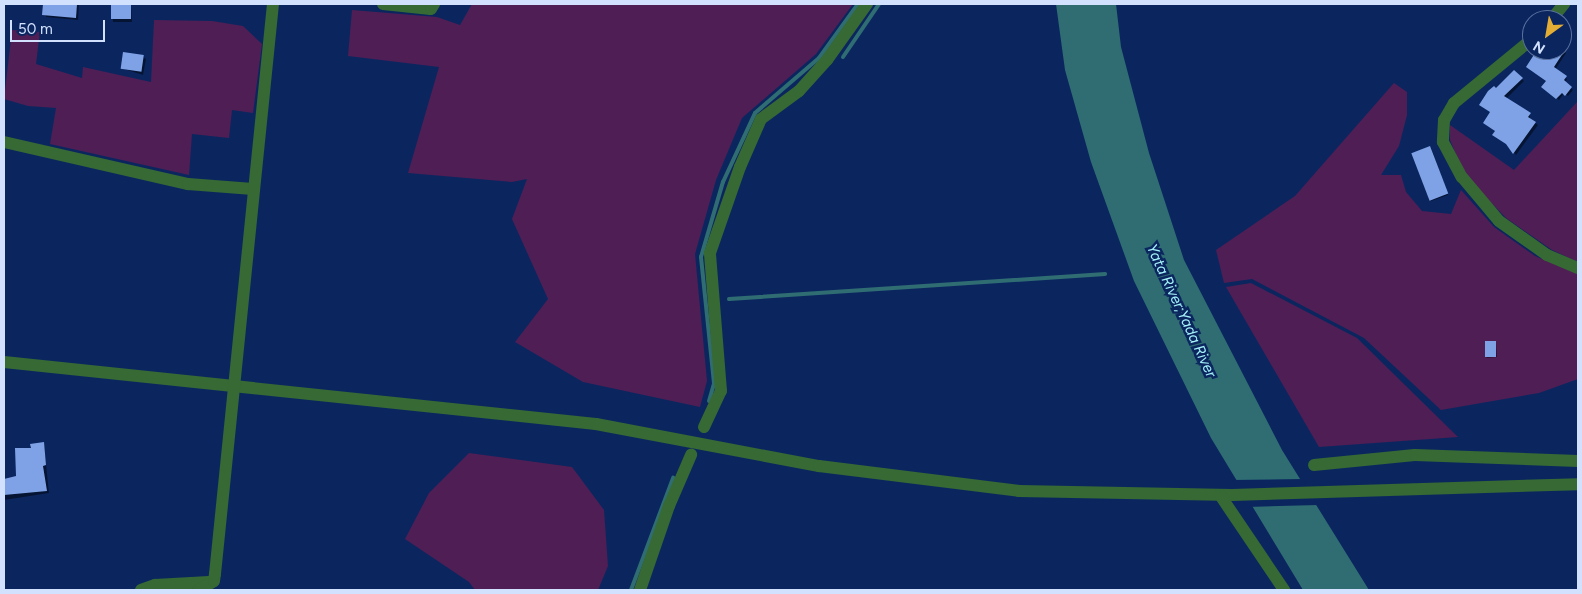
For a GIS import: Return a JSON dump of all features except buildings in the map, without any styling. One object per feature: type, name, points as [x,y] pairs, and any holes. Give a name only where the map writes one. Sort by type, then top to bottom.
[{"type":"street","points":[[214,581],[273,4]]},
{"type":"street","points":[[383,4],[431,9],[434,4]]},
{"type":"street","points":[[704,427],[722,391],[710,254],[740,167],[762,119],[799,91],[827,60],[867,4]]},
{"type":"street","points":[[1522,47],[1454,104],[1444,120],[1443,142],[1462,178],[1499,221],[1547,255],[1578,268]]},
{"type":"street","points":[[4,142],[188,184],[253,189]]},
{"type":"street","points":[[4,362],[596,424],[819,466],[975,488],[1091,495],[1226,495],[1578,484]]},
{"type":"street","points":[[640,590],[669,506],[691,455]]},
{"type":"street","points":[[1314,465],[1415,455],[1578,461]]},
{"type":"street","points":[[1226,495],[1284,590]]},
{"type":"street","points":[[141,590],[156,585],[214,581]]},
{"type":"street","points":[[199,590],[214,581]]},
{"type":"shaded area","points":[[472,4],[853,4],[816,54],[742,118],[716,180],[695,254],[707,381],[700,407],[583,382],[515,342],[548,299],[512,219],[527,179],[512,182],[408,173],[439,67],[348,56],[352,10],[437,17],[460,25]]},
{"type":"shaded area","points":[[154,20],[212,21],[243,26],[262,44],[253,113],[232,110],[229,138],[192,134],[189,175],[50,144],[56,108],[28,106],[4,99],[12,30],[40,32],[36,64],[82,78],[83,67],[151,82]]},
{"type":"shaded area","points":[[1394,83],[1407,92],[1407,115],[1399,146],[1381,175],[1401,175],[1406,192],[1422,211],[1451,214],[1461,190],[1494,227],[1535,256],[1578,274],[1578,379],[1539,393],[1441,410],[1364,338],[1252,279],[1224,283],[1216,250],[1295,196]]},
{"type":"shaded area","points":[[1578,101],[1578,262],[1552,250],[1506,218],[1474,185],[1460,164],[1450,140],[1450,125],[1514,170]]},
{"type":"shaded area","points":[[1251,283],[1357,338],[1458,437],[1319,447],[1226,287]]},
{"type":"shaded area","points":[[469,453],[572,467],[604,510],[608,566],[598,590],[475,590],[469,582],[405,539],[429,493]]},
{"type":"water","name":"Yata River;Yada River","points":[[1056,4],[1116,4],[1121,47],[1149,153],[1184,260],[1282,450],[1369,590],[1303,590],[1211,438],[1134,281],[1091,162],[1065,70]]},
{"type":"pier","points":[[1302,479],[1318,505],[1247,507],[1232,480]]},
{"type":"waterway","points":[[709,401],[714,383],[701,257],[723,182],[755,113],[819,58],[858,4]]},
{"type":"waterway","points":[[843,57],[879,4]]},
{"type":"waterway","points":[[729,299],[1105,274]]},
{"type":"waterway","points":[[631,590],[673,478]]}]
